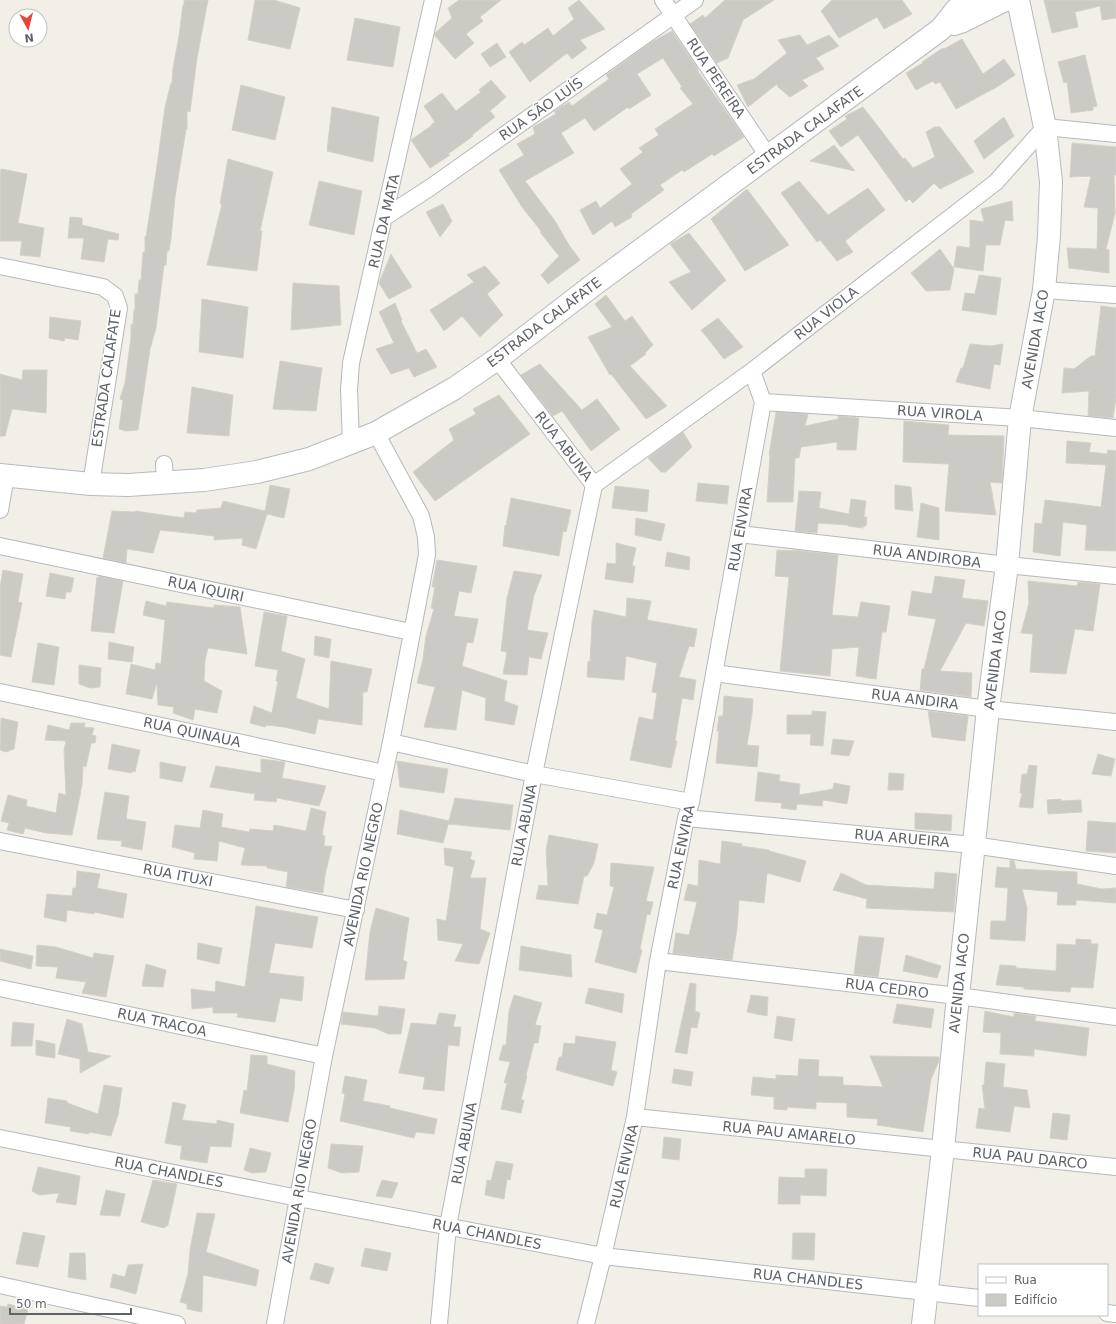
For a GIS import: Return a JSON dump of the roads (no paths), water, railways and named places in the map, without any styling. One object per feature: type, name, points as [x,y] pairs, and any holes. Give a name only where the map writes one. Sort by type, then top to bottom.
[{"type":"street","name":"RUA PEREIRA","points":[[663,0],[768,156]]},
{"type":"street","name":"RUA SÃO LUÍS","points":[[385,217],[695,0]]},
{"type":"street","name":"ESTRADA CALAFATE","points":[[3,475],[91,484],[128,485],[164,474],[204,480],[257,472],[309,459],[376,433],[455,388],[496,359],[592,286],[941,29],[956,10],[970,0]]},
{"type":"street","name":"ESTRADA CALAFATE","points":[[941,29],[963,21],[1005,0]]},
{"type":"street","name":"AVENIDA IACO","points":[[923,1324],[943,1149],[988,709],[1007,565],[1020,418],[1044,290],[1050,218],[1051,182],[1045,127],[1018,0]]},
{"type":"street","name":"RUA DA MATA","points":[[352,443],[349,390],[352,363],[435,3]]},
{"type":"street","points":[[1045,127],[1116,134]]},
{"type":"street","name":"RUA VIOLA","points":[[594,485],[752,371],[996,182],[1045,127]]},
{"type":"street","name":"ESTRADA CALAFATE","points":[[0,266],[102,287],[114,296],[119,308],[91,484]]},
{"type":"street","points":[[1044,290],[1116,295]]},
{"type":"street","name":"RUA ABUNA","points":[[439,1324],[448,1226],[534,774],[594,485],[496,359]]},
{"type":"street","name":"RUA ENVIRA","points":[[586,1324],[604,1256],[635,1117],[658,961],[686,818],[691,802],[763,402],[752,371]]},
{"type":"street","name":"RUA VIROLA","points":[[763,402],[1020,418],[1116,428]]},
{"type":"street","name":"AVENIDA RIO NEGRO","points":[[275,1324],[324,1056],[391,742],[411,632],[427,556],[426,537],[421,516],[376,433]]},
{"type":"street","points":[[0,510],[3,475]]},
{"type":"street","name":"RUA ANDIROBA","points":[[739,534],[1116,576]]},
{"type":"street","name":"RUA IQUIRI","points":[[0,546],[411,632]]},
{"type":"street","name":"RUA ANDIRA","points":[[714,674],[988,709],[1116,722]]},
{"type":"street","name":"RUA QUINAUA","points":[[0,692],[384,773]]},
{"type":"street","points":[[391,742],[534,774],[691,802]]},
{"type":"street","name":"RUA ARUEIRA","points":[[686,818],[973,845],[1116,866]]},
{"type":"street","name":"RUA ITUXI","points":[[0,841],[356,910]]},
{"type":"street","name":"RUA CEDRO","points":[[658,961],[958,996],[1116,1017]]},
{"type":"street","name":"RUA TRACOA","points":[[0,988],[324,1056]]},
{"type":"street","name":"RUA PAU AMARELO","points":[[635,1117],[943,1149]]},
{"type":"street","name":"RUA CHANDLES","points":[[0,1138],[298,1198],[604,1256],[978,1298]]},
{"type":"street","name":"RUA PAU DARCO","points":[[943,1149],[1116,1167]]},
{"type":"street","points":[[0,1285],[177,1324]]}]
